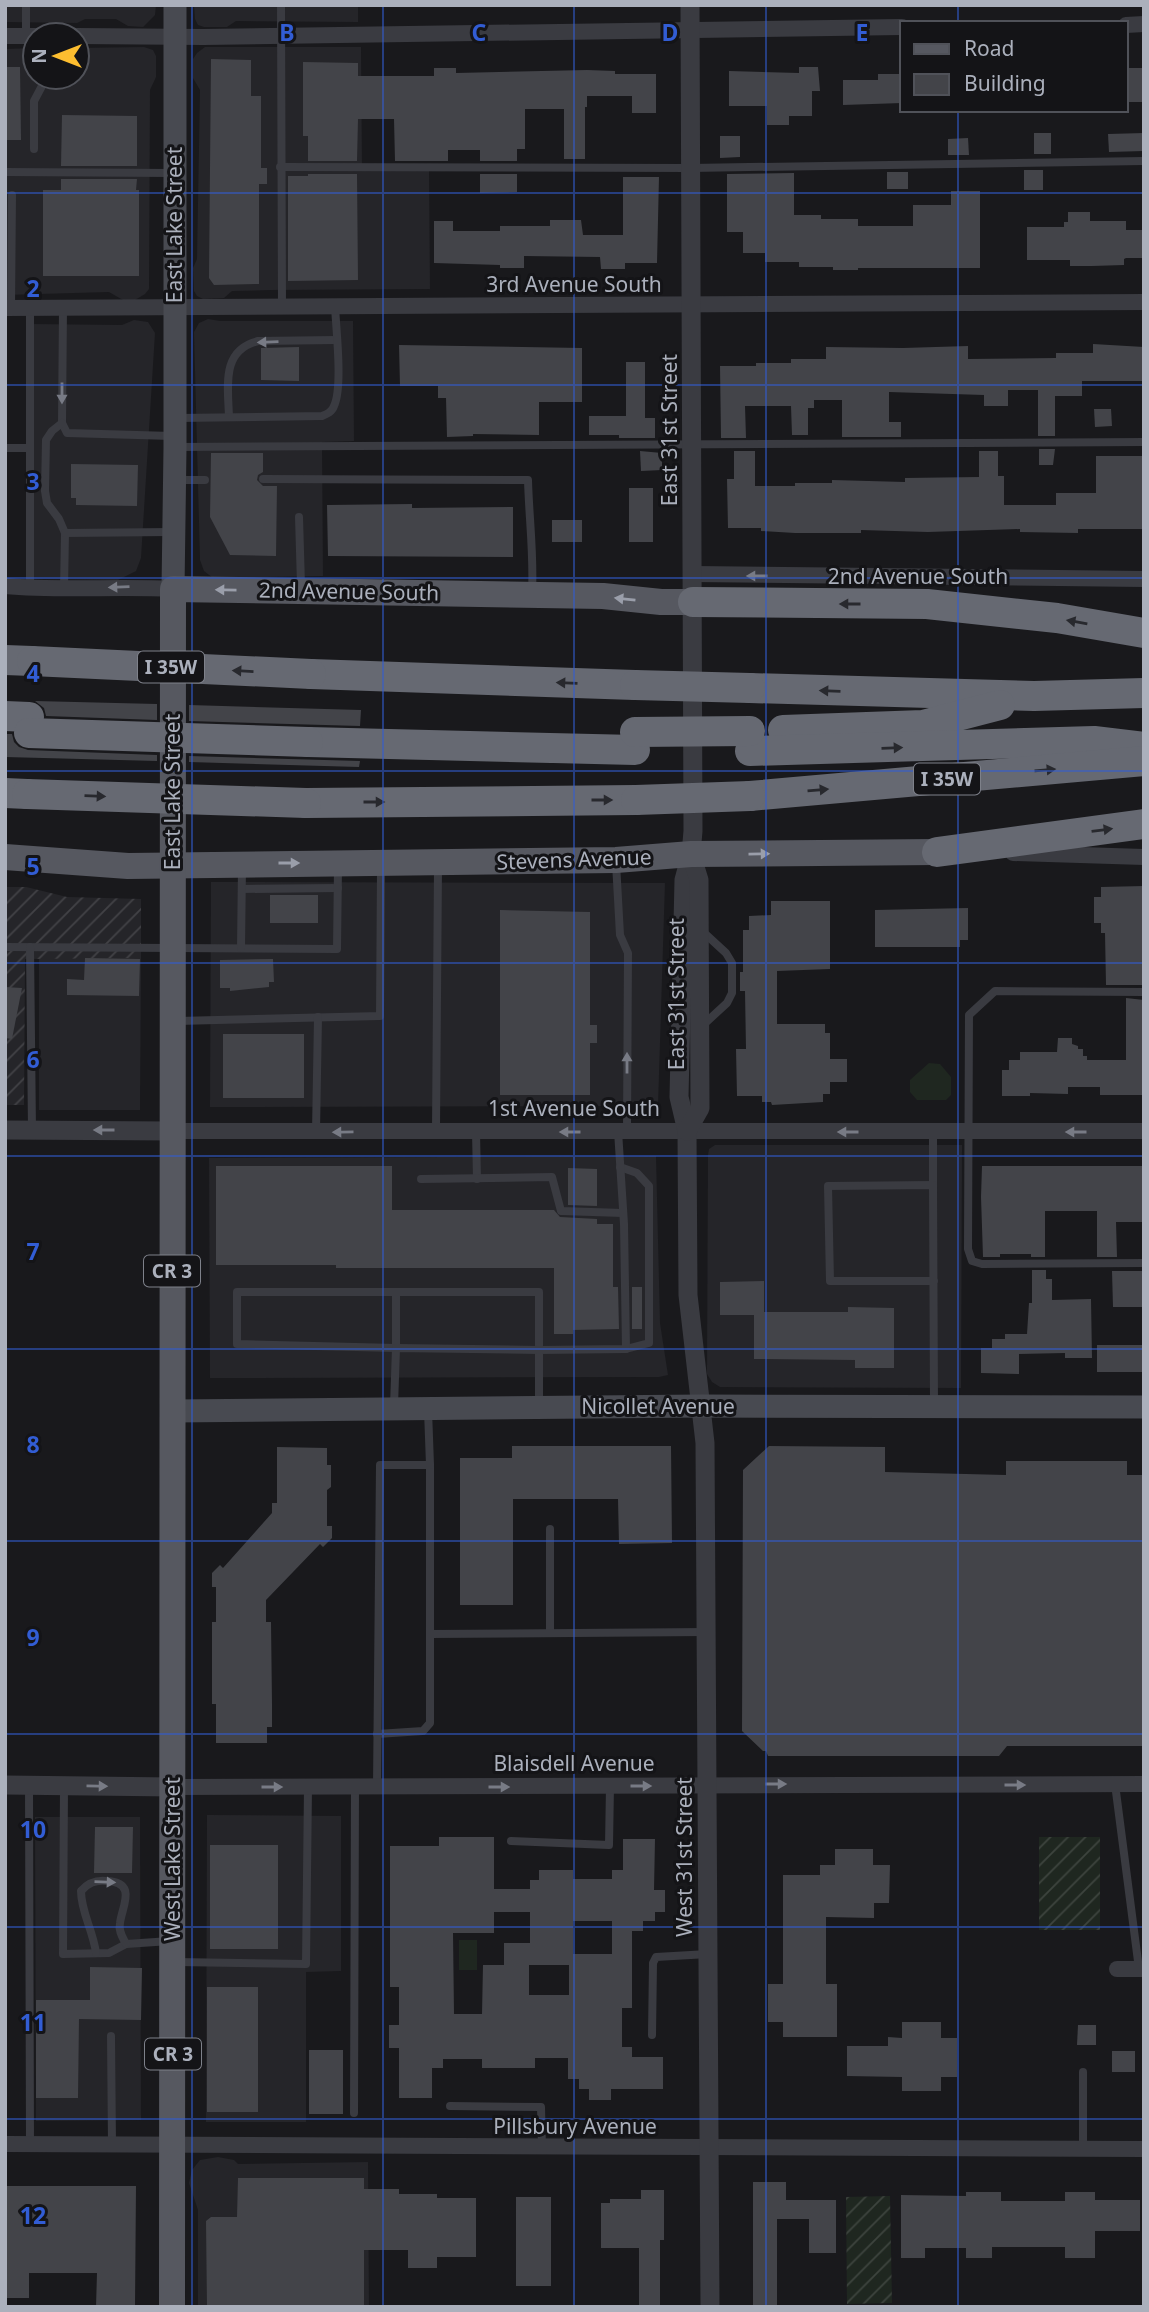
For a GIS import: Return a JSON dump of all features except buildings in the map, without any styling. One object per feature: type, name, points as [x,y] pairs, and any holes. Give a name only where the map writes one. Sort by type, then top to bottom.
[{"type":"highway","points":[[693,588],[927,604],[1057,618],[1144,633]]},
{"type":"highway","name":"I 35W","points":[[18,661],[635,685],[1034,696],[1144,693]]},
{"type":"highway","points":[[750,741],[923,724],[1034,696]]},
{"type":"highway","points":[[17,725],[308,735],[635,741],[1094,741],[1144,747]]},
{"type":"highway","name":"I 35W","points":[[16,793],[306,803],[636,800],[750,796],[1144,761]]},
{"type":"highway","points":[[937,852],[1144,824]]},
{"type":"main road","name":"East Lake Street","points":[[172,1411],[175,5]]},
{"type":"main road","name":"2nd Avenue South","points":[[173,589],[603,596],[661,602],[693,588]]},
{"type":"main road","name":"Stevens Avenue","points":[[5,857],[128,866],[172,864],[242,876],[338,876],[380,862],[616,860],[691,854],[937,852]]},
{"type":"main road","name":"Nicollet Avenue","points":[[172,1411],[702,1406],[1144,1407]]},
{"type":"main road","name":"West Lake Street","points":[[172,1411],[172,2307]]},
{"type":"street","name":"East 31st Street","points":[[690,5],[693,445],[691,854],[684,880],[679,1097],[688,1131],[688,1295],[702,1406]]},
{"type":"street","points":[[91,36],[900,27]]},
{"type":"street","name":"3rd Avenue South","points":[[8,308],[1144,302]]},
{"type":"street","name":"2nd Avenue South","points":[[693,588],[1144,579]]},
{"type":"street","name":"2nd Avenue South","points":[[5,586],[30,589],[173,589]]},
{"type":"street","name":"Stevens Avenue","points":[[937,852],[1144,857]]},
{"type":"street","name":"East 31st Street","points":[[688,1131],[700,1108],[699,880],[691,854]]},
{"type":"street","name":"1st Avenue South","points":[[5,1130],[1144,1131]]},
{"type":"street","name":"West 31st Street","points":[[702,1406],[705,1443],[707,1632],[710,2307]]},
{"type":"street","name":"Blaisdell Avenue","points":[[5,1785],[377,1787],[1144,1784]]},
{"type":"street","points":[[1116,1969],[1141,1969]]},
{"type":"street","name":"Pillsbury Avenue","points":[[5,2144],[1144,2150]]},
{"type":"lane","points":[[281,5],[282,306]]},
{"type":"lane","points":[[34,149],[34,101],[39,91]]},
{"type":"lane","points":[[280,167],[691,168],[1144,161]]},
{"type":"lane","points":[[5,172],[174,173]]},
{"type":"lane","points":[[8,308],[12,195]]},
{"type":"lane","points":[[175,434],[229,417],[322,416],[329,413],[335,404],[337,389],[335,306]]},
{"type":"lane","points":[[30,308],[30,589]]},
{"type":"lane","points":[[63,308],[62,423],[67,433],[693,445],[1144,442]]},
{"type":"lane","points":[[229,417],[230,361],[239,350],[258,341],[336,340]]},
{"type":"lane","points":[[62,423],[46,440],[45,491],[47,503],[65,533],[64,589]]},
{"type":"lane","points":[[5,448],[29,448]]},
{"type":"lane","points":[[263,479],[528,480],[529,531],[534,561],[531,595]]},
{"type":"lane","points":[[175,480],[205,480]]},
{"type":"lane","points":[[299,517],[301,592]]},
{"type":"lane","points":[[65,533],[174,532]]},
{"type":"lane","points":[[616,860],[620,935],[628,953],[620,1167],[626,1349]]},
{"type":"lane","points":[[171,1021],[380,1016],[380,862]]},
{"type":"lane","points":[[436,1130],[438,863]]},
{"type":"lane","points":[[241,948],[242,876]]},
{"type":"lane","points":[[5,947],[337,949],[338,876]]},
{"type":"lane","points":[[700,928],[726,953],[732,963],[732,993],[727,1003],[700,1028]]},
{"type":"lane","points":[[30,947],[32,1130]]},
{"type":"lane","points":[[1144,992],[995,991],[969,1015],[968,1132],[968,1249],[972,1261],[982,1264],[1144,1263]]},
{"type":"lane","points":[[317,1132],[318,1017]]},
{"type":"lane","points":[[477,1132],[477,1178]]},
{"type":"lane","points":[[933,1132],[934,1406]]},
{"type":"lane","points":[[539,1408],[539,1350],[539,1292],[237,1292],[237,1344],[539,1350],[626,1349],[649,1343],[649,1186],[637,1173],[620,1167]]},
{"type":"lane","points":[[421,1179],[552,1177],[561,1211],[623,1213]]},
{"type":"lane","points":[[933,1185],[828,1186],[830,1281],[934,1281]]},
{"type":"lane","points":[[393,1409],[396,1292]]},
{"type":"lane","points":[[377,1734],[423,1731],[430,1723],[428,1408]]},
{"type":"lane","points":[[377,1787],[380,1465],[430,1465]]},
{"type":"lane","points":[[550,1529],[550,1633]]},
{"type":"lane","points":[[430,1634],[707,1632]]},
{"type":"lane","points":[[1115,1784],[1141,1969]]},
{"type":"lane","points":[[29,1786],[30,2144]]},
{"type":"lane","points":[[64,1786],[63,1954],[109,1953],[126,1944],[306,1964],[308,1787]]},
{"type":"lane","points":[[511,1842],[609,1844],[610,1786]]},
{"type":"lane","points":[[354,2113],[355,1787]]},
{"type":"lane","points":[[96,1953],[90,1924],[81,1902],[81,1891],[87,1884],[96,1881],[114,1881],[122,1886],[126,1894],[119,1926],[126,1944]]},
{"type":"lane","points":[[652,2035],[653,1963],[656,1957],[708,1954]]},
{"type":"lane","points":[[111,2036],[112,2145]]},
{"type":"lane","points":[[1083,2072],[1083,2150]]},
{"type":"lane","points":[[450,2106],[541,2107],[542,2148]]},
{"type":"shaded area","points":[[5,5],[156,5],[155,15],[143,27],[128,26],[116,19],[5,22]]},
{"type":"shaded area","points":[[194,5],[358,5],[358,22],[236,21],[227,27],[204,27],[198,25],[195,19]]},
{"type":"shaded area","points":[[144,47],[153,50],[156,56],[156,77],[150,90],[149,289],[135,300],[123,300],[109,292],[5,295],[5,49],[21,48],[21,91],[91,91],[91,48]]},
{"type":"shaded area","points":[[205,47],[361,47],[362,169],[429,169],[430,289],[232,291],[224,298],[203,299],[197,296],[194,291],[193,268],[197,259],[200,90],[193,78],[193,59]]},
{"type":"shaded area","points":[[208,319],[353,321],[354,441],[322,442],[323,576],[213,578],[204,571],[200,560],[194,332],[199,323]]},
{"type":"shaded area","points":[[134,320],[148,322],[155,333],[141,558],[136,571],[118,580],[29,579],[31,324],[122,325]]},
{"type":"shaded area","points":[[211,882],[665,883],[658,1106],[210,1107]]},
{"type":"shaded area","points":[[5,887],[26,887],[67,897],[141,899],[141,958],[25,959],[24,1105],[5,1105]]},
{"type":"shaded area","points":[[39,958],[141,958],[140,1110],[39,1110]]},
{"type":"shaded area","points":[[929,1063],[940,1064],[951,1077],[951,1095],[946,1100],[917,1100],[910,1092],[910,1080]]},
{"type":"shaded area","points":[[715,1145],[962,1145],[961,1388],[720,1387],[712,1382],[707,1374],[708,1155],[709,1149]]},
{"type":"shaded area","points":[[656,1156],[660,1323],[668,1375],[210,1378],[209,1158]]},
{"type":"shaded area","points":[[207,1815],[341,1816],[341,1971],[306,1972],[306,2122],[206,2122]]},
{"type":"shaded area","points":[[35,1817],[140,1817],[141,2120],[36,2121]]},
{"type":"shaded area","points":[[1039,1837],[1100,1837],[1100,1930],[1039,1930]]},
{"type":"shaded area","points":[[459,1940],[477,1940],[477,1970],[459,1970]]},
{"type":"shaded area","points":[[218,2157],[234,2160],[238,2164],[368,2162],[369,2307],[198,2307],[198,2210],[189,2183],[192,2170],[200,2160]]},
{"type":"shaded area","points":[[890,2196],[892,2303],[847,2304],[846,2197]]}]
